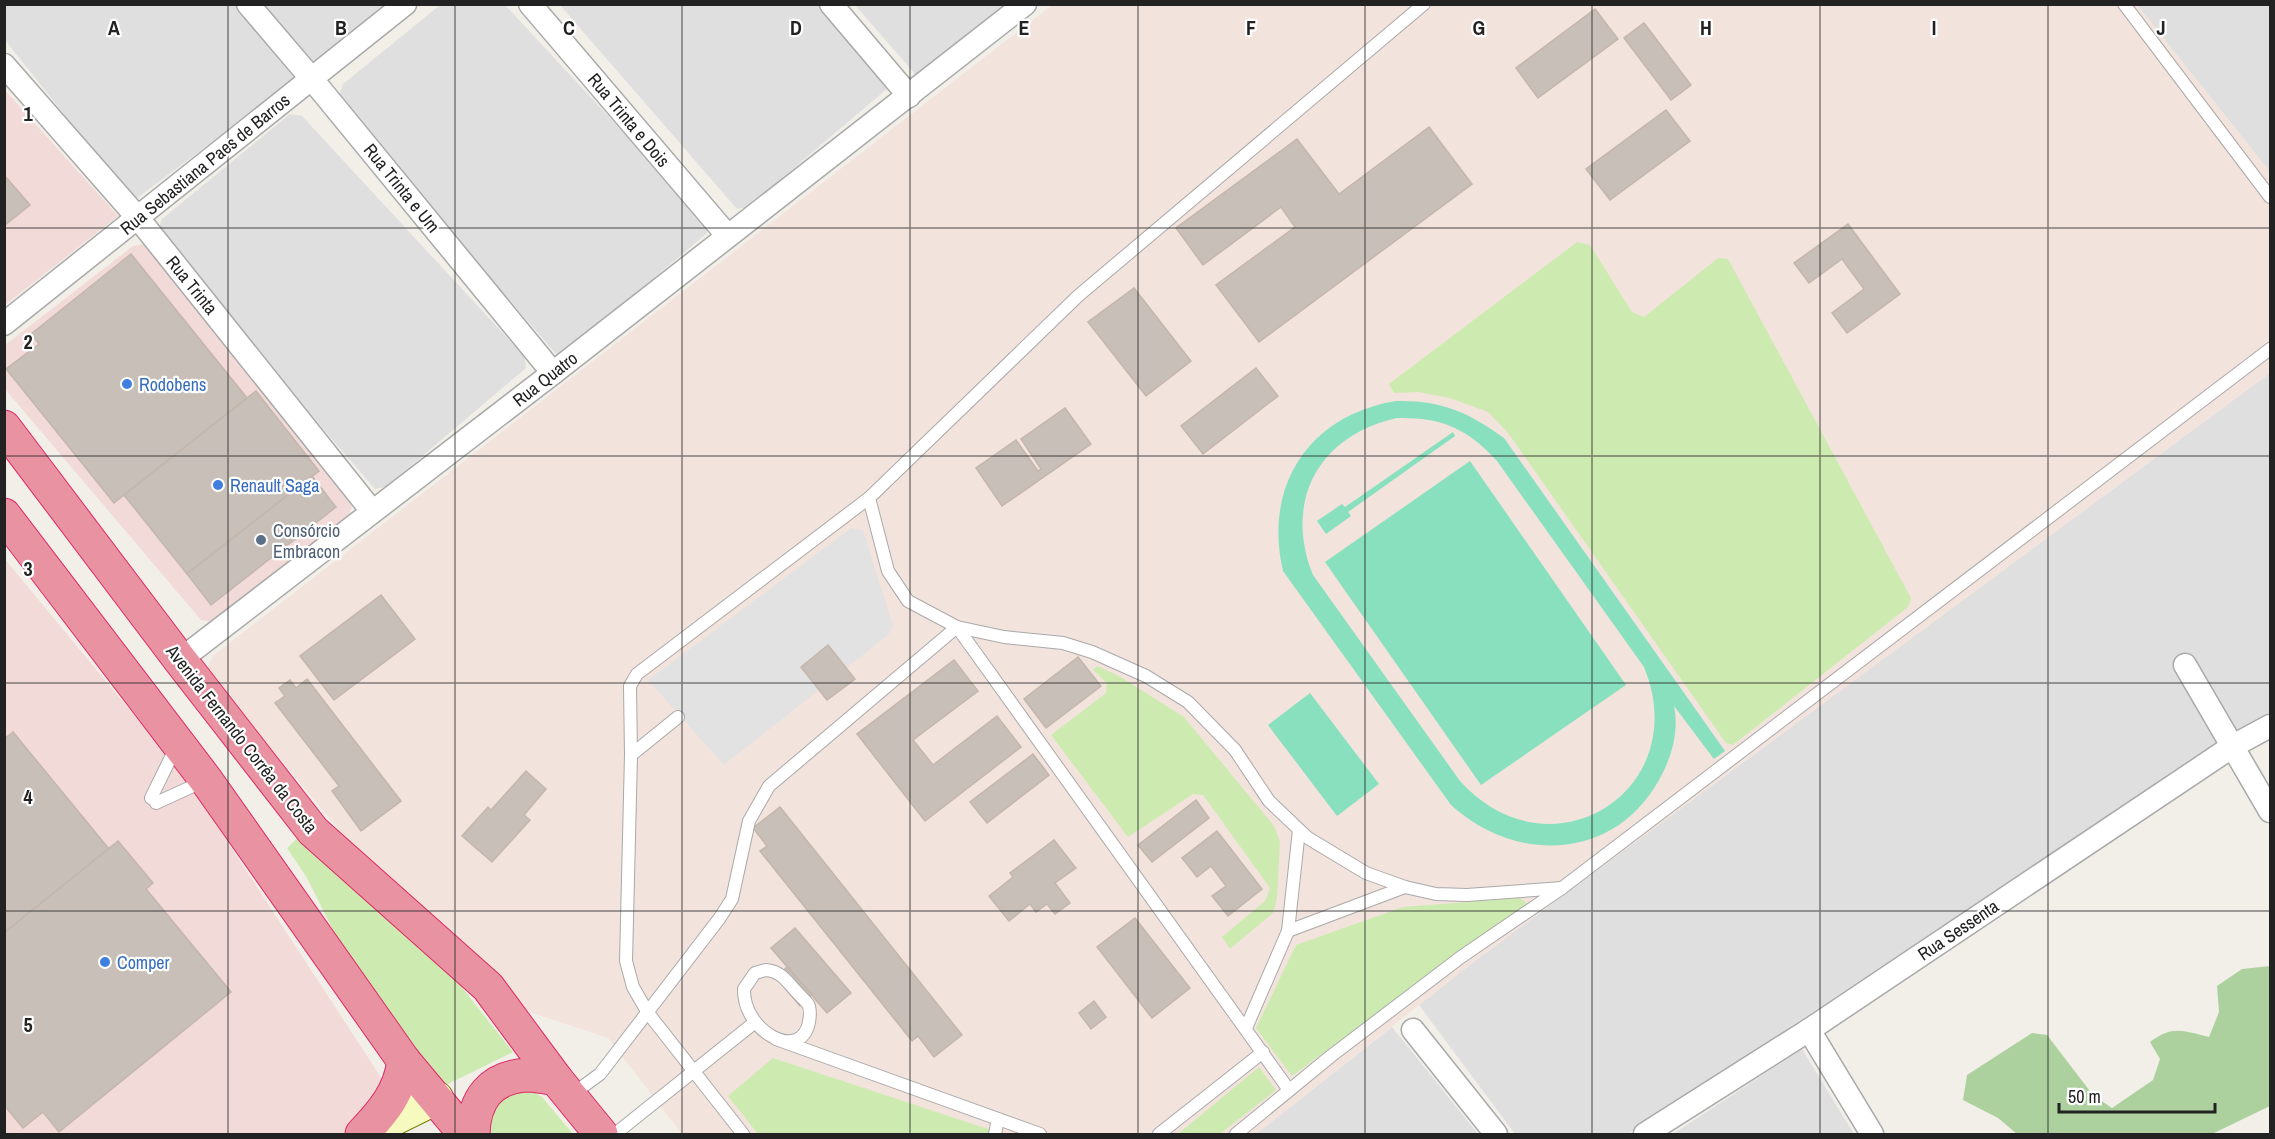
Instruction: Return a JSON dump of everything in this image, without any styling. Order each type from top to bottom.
[{"type":"highway","name":"Avenida Fernando Corrêa da Costa","points":[[4,427],[313,831],[488,987],[562,1087],[601,1134]]},
{"type":"highway","points":[[4,515],[206,780],[404,1061],[465,1134]]},
{"type":"highway","points":[[363,1134],[395,1094],[402,1077],[404,1061]]},
{"type":"highway","points":[[437,1098],[527,1075],[562,1087]]},
{"type":"highway","points":[[473,1134],[473,1116],[480,1098],[500,1081]]},
{"type":"main road","points":[[363,1134],[437,1098]]},
{"type":"street","name":"Rua Trinta e Um","points":[[248,4],[312,78],[553,373]]},
{"type":"street","name":"Rua Sebastiana Paes de Barros","points":[[4,324],[405,4]]},
{"type":"street","name":"Rua Trinta e Dois","points":[[530,4],[727,236]]},
{"type":"street","points":[[831,4],[909,96]]},
{"type":"street","name":"Rua Quatro","points":[[180,660],[553,373],[1025,4]]},
{"type":"street","name":"Rua Trinta","points":[[4,65],[138,218],[372,511]]},
{"type":"street","points":[[2186,665],[2271,811]]},
{"type":"street","name":"Rua Sessenta","points":[[1645,1134],[1809,1030],[2233,746],[2271,726]]},
{"type":"street","points":[[1413,1030],[1496,1134]]},
{"type":"street","points":[[1809,1030],[1872,1134]]},
{"type":"lane","points":[[743,1134],[648,1013],[633,987],[626,961],[631,756],[630,686],[637,675],[868,498],[1078,296],[1424,4]]},
{"type":"lane","points":[[2124,4],[2271,197]]},
{"type":"lane","points":[[1236,1134],[1289,1090],[1461,957],[1562,888],[2271,349]]},
{"type":"lane","points":[[868,498],[888,571],[908,601],[957,627],[1004,637],[1063,643],[1092,652],[1146,676],[1188,702],[1204,718],[1235,750],[1269,801],[1299,830],[1308,838],[1366,873],[1405,887],[1436,894],[1467,895],[1562,888]]},
{"type":"lane","points":[[562,1087],[600,1074],[719,919],[732,899],[749,821],[770,786],[957,627]]},
{"type":"lane","points":[[957,627],[1289,1090]]},
{"type":"lane","points":[[631,756],[678,717]]},
{"type":"lane","points":[[177,743],[153,801],[206,780]]},
{"type":"lane","points":[[1246,1028],[1288,931],[1299,830]]},
{"type":"lane","points":[[1288,931],[1405,887]]},
{"type":"lane","points":[[776,1039],[796,1039],[803,1035],[808,1028],[809,1006],[778,972],[766,970],[755,973],[744,989],[747,1009],[754,1023],[766,1035],[776,1039],[1040,1134]]},
{"type":"lane","points":[[615,1134],[754,1023]]},
{"type":"lane","points":[[1159,1134],[1263,1052]]},
{"type":"lane","points":[[995,1134],[998,1119]]},
{"type":"shaded area","points":[[5,5],[237,5],[299,77],[133,201],[5,40]]},
{"type":"shaded area","points":[[259,5],[391,5],[308,67]]},
{"type":"shaded area","points":[[440,5],[505,5],[705,220],[707,233],[567,352],[556,354],[337,101],[343,84]]},
{"type":"shaded area","points":[[560,5],[820,5],[888,88],[748,207],[737,209]]},
{"type":"shaded area","points":[[855,5],[1008,5],[916,75]]},
{"type":"shaded area","points":[[1052,5],[2137,5],[2270,172],[2270,373],[1472,963],[1256,1134],[682,1134],[608,1038],[517,1008],[438,923],[340,831],[206,670],[214,655]]},
{"type":"shaded area","points":[[2137,5],[2270,5],[2270,172]]},
{"type":"shaded area","points":[[4,89],[118,216],[5,305],[4,305]]},
{"type":"shaded area","points":[[290,114],[302,116],[524,356],[526,368],[386,487],[375,489],[156,236],[162,219]]},
{"type":"shaded area","points":[[144,244],[352,506],[346,523],[213,622],[201,620],[5,389],[4,346],[133,246]]},
{"type":"shaded area","points":[[2270,373],[2270,715],[2214,746],[1628,1134],[1515,1134],[1419,1005],[1472,963]]},
{"type":"shaded area","points":[[851,528],[863,530],[893,626],[888,635],[724,765],[648,680]]},
{"type":"shaded area","points":[[4,558],[186,778],[384,1082],[380,1105],[343,1134],[5,1134]]},
{"type":"shaded area","points":[[1392,1027],[1478,1134],[1256,1134]]},
{"type":"shaded area","points":[[1802,1049],[1854,1134],[1673,1134]]},
{"type":"green space","points":[[1577,242],[1590,245],[1632,312],[1644,317],[1718,258],[1728,259],[1911,598],[1908,607],[1733,745],[1726,743],[1508,433],[1488,412],[1450,398],[1418,392],[1394,393],[1389,384]]},
{"type":"green space","points":[[1396,401],[1440,405],[1478,421],[1504,438],[1725,751],[1714,759],[1674,706],[1676,725],[1668,762],[1659,780],[1640,807],[1617,826],[1591,839],[1562,845],[1534,844],[1505,837],[1477,824],[1451,805],[1283,571],[1279,540],[1280,511],[1287,484],[1299,459],[1317,439],[1339,422],[1365,409]],"holes":[[[1397,418],[1440,422],[1464,433],[1497,461],[1644,667],[1654,712],[1649,751],[1632,784],[1605,808],[1571,822],[1534,823],[1496,810],[1460,781],[1313,575],[1305,548],[1302,522],[1306,497],[1314,475],[1328,456],[1347,439],[1370,427]]]},
{"type":"green space","points":[[1453,432],[1455,436],[1348,512],[1351,516],[1326,534],[1317,521],[1342,504],[1345,507]]},
{"type":"green space","points":[[1470,461],[1626,685],[1481,785],[1325,562]]},
{"type":"green space","points":[[1097,666],[1119,676],[1184,717],[1274,826],[1280,842],[1277,898],[1273,913],[1230,949],[1222,937],[1265,901],[1270,888],[1203,795],[1193,794],[1128,837],[1051,735],[1106,693],[1107,683],[1093,670]]},
{"type":"green space","points":[[1310,693],[1379,784],[1337,816],[1268,725]]},
{"type":"green space","points":[[300,836],[452,975],[513,1052],[434,1091],[351,966],[307,878],[287,848]]},
{"type":"green space","points":[[1520,898],[1527,903],[1292,1076],[1256,1028],[1296,945],[1403,907]]},
{"type":"green space","points":[[2270,966],[2270,1106],[2212,1134],[2017,1134],[1998,1118],[1963,1100],[1967,1075],[2032,1033],[2047,1035],[2093,1095],[2112,1108],[2153,1080],[2160,1059],[2150,1042],[2172,1031],[2185,1031],[2209,1037],[2219,1012],[2217,986],[2242,969]]},
{"type":"green space","points":[[773,1058],[1003,1134],[758,1134],[728,1096]]},
{"type":"green space","points":[[1259,1067],[1276,1090],[1220,1134],[1178,1134]]},
{"type":"green space","points":[[528,1088],[542,1097],[573,1134],[480,1134],[491,1098]]},
{"type":"building","points":[[1595,9],[1618,39],[1538,98],[1516,68]]},
{"type":"building","points":[[1644,23],[1691,85],[1671,100],[1624,38]]},
{"type":"building","points":[[1666,110],[1690,141],[1610,200],[1586,169]]},
{"type":"building","points":[[1429,127],[1472,184],[1259,342],[1216,285],[1295,227],[1281,207],[1203,265],[1176,228],[1297,139],[1339,194]]},
{"type":"building","points":[[4,175],[30,205],[4,226]]},
{"type":"building","points":[[1848,224],[1900,294],[1847,333],[1832,313],[1864,289],[1842,259],[1809,283],[1794,263]]},
{"type":"building","name":"Rodobens","points":[[131,254],[247,398],[114,503],[6,369],[39,344],[31,334]]},
{"type":"building","points":[[1134,288],[1191,361],[1146,396],[1088,322]]},
{"type":"building","points":[[1256,368],[1278,396],[1203,454],[1181,426]]},
{"type":"building","name":"Renault Saga","points":[[256,391],[319,471],[187,574],[124,495]]},
{"type":"building","points":[[1065,408],[1091,444],[1002,506],[976,468],[1016,440],[1038,471],[1041,469],[1021,439]]},
{"type":"building","name":"Consórcio Embracon","points":[[312,476],[336,507],[211,605],[187,574]]},
{"type":"building","points":[[381,595],[415,639],[334,700],[300,656]]},
{"type":"building","points":[[828,645],[855,679],[827,700],[801,667]]},
{"type":"building","points":[[1078,657],[1101,686],[1046,728],[1024,699]]},
{"type":"building","points":[[954,660],[978,691],[913,740],[933,765],[997,716],[1021,747],[925,821],[857,734]]},
{"type":"building","points":[[307,679],[401,801],[361,831],[332,791],[339,786],[275,703],[285,696],[279,688],[290,680],[296,688]]},
{"type":"building","points":[[13,732],[109,849],[4,933],[4,739]]},
{"type":"building","points":[[1033,754],[1049,775],[987,823],[970,802]]},
{"type":"building","points":[[526,771],[546,789],[524,815],[530,820],[492,862],[462,836],[488,807],[491,810]]},
{"type":"building","points":[[1196,800],[1209,818],[1152,862],[1138,845]]},
{"type":"building","points":[[780,807],[962,1035],[934,1057],[918,1036],[912,1041],[760,851],[767,846],[753,828]]},
{"type":"building","points":[[1217,831],[1262,889],[1228,916],[1212,896],[1226,886],[1211,866],[1197,877],[1182,858]]},
{"type":"building","points":[[1054,840],[1076,868],[1055,883],[1070,903],[1055,914],[1047,904],[1036,912],[1030,904],[1009,921],[989,896],[1013,877],[1010,873]]},
{"type":"building","name":"Comper","points":[[118,841],[153,883],[146,889],[231,992],[59,1132],[43,1112],[23,1128],[4,1105],[4,933]]},
{"type":"building","points":[[1135,918],[1190,988],[1152,1018],[1097,947]]},
{"type":"building","points":[[795,928],[851,993],[827,1013],[771,948]]},
{"type":"building","points":[[787,967],[812,995],[800,1006],[776,977]]},
{"type":"building","points":[[1094,1001],[1106,1017],[1091,1029],[1079,1013]]},
{"type":"place","name":"Rodobens","points":[[127,384]]},
{"type":"place","name":"Renault Saga","points":[[218,485]]},
{"type":"place","name":"Consórcio Embracon","points":[[261,540]]},
{"type":"place","name":"Comper","points":[[105,962]]}]
